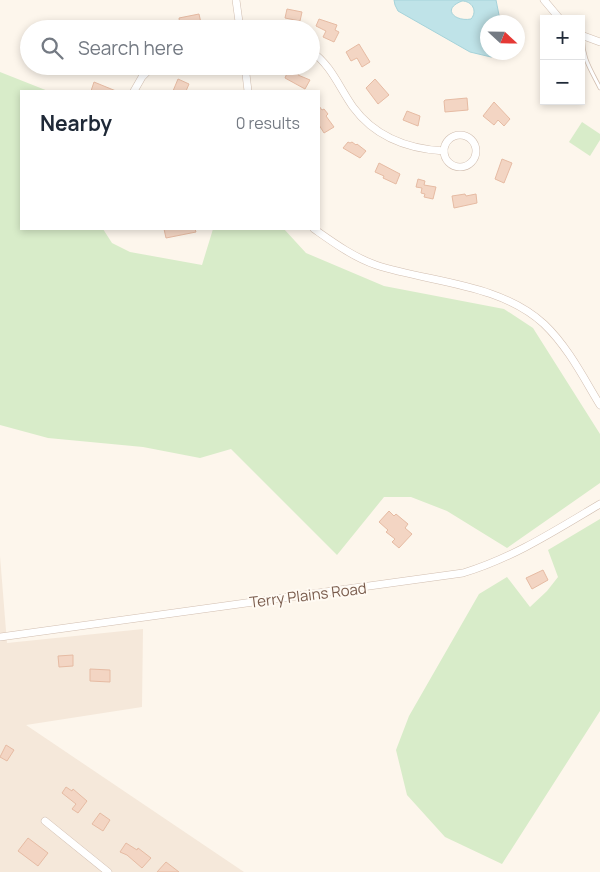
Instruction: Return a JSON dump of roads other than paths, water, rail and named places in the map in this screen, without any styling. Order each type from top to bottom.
[{"type":"street","points":[[236,0],[239,20]]},
{"type":"street","points":[[544,0],[557,15]]},
{"type":"street","points":[[585,36],[600,42]]},
{"type":"street","points":[[320,57],[330,68],[353,107],[378,131],[394,141],[412,147],[422,150],[444,151]]},
{"type":"street","points":[[135,90],[144,75]]},
{"type":"street","points":[[246,75],[248,90]]},
{"type":"street","points":[[461,134],[474,142],[476,153],[472,162],[462,167],[452,165],[444,151],[447,141],[451,137],[461,134]]},
{"type":"street","points":[[315,230],[344,251],[374,264],[481,291],[520,306],[543,323],[561,342],[600,405]]},
{"type":"street","name":"Terry Plains Road","points":[[0,637],[463,573],[496,562],[523,549],[600,504]]},
{"type":"street","points":[[45,821],[103,871]]},
{"type":"lane","points":[[585,58],[600,88]]},
{"type":"water","points":[[394,0],[496,0],[499,15],[480,15],[480,54],[470,52],[398,11]],"holes":[[[462,1],[469,3],[474,10],[471,19],[460,19],[451,11],[456,4]]]}]
